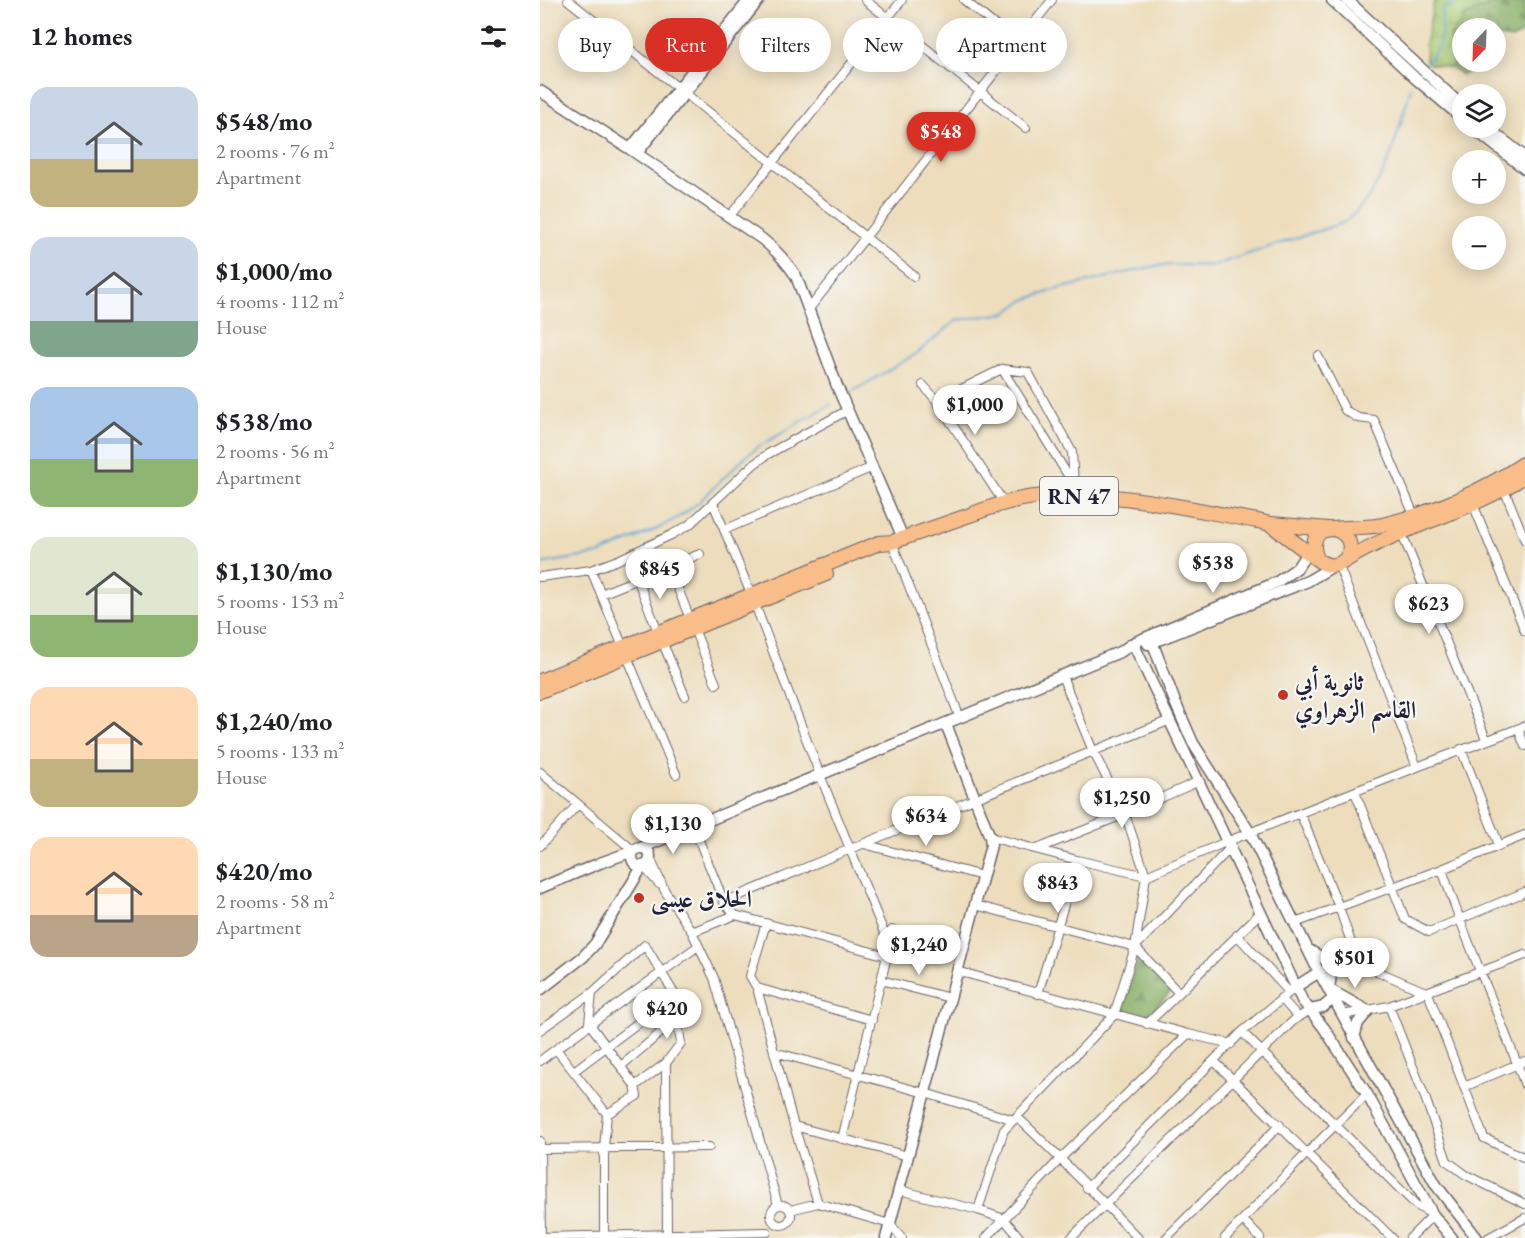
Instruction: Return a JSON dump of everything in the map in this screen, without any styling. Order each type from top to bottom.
[{"type":"main road","points":[[1338,564],[1349,554],[1350,543],[1344,534],[1331,529],[1320,533],[1314,551],[1329,565],[1338,564],[1371,546],[1414,515],[1449,504],[1476,492],[1525,463]]},
{"type":"main road","points":[[1270,524],[1331,529],[1399,527],[1473,504],[1525,476]]},
{"type":"main road","name":"RN 47","points":[[541,681],[626,651],[753,599],[879,543],[898,540],[1004,503],[1026,498],[1076,491],[1270,524],[1314,551]]},
{"type":"street","points":[[568,0],[914,276]]},
{"type":"street","points":[[682,91],[749,0]]},
{"type":"street","points":[[634,151],[759,0]]},
{"type":"street","points":[[865,0],[888,18],[902,0]]},
{"type":"street","points":[[964,0],[986,18]]},
{"type":"street","points":[[1038,18],[1052,0]]},
{"type":"street","points":[[1332,0],[1452,109]]},
{"type":"street","points":[[1347,0],[1452,97]]},
{"type":"street","points":[[924,47],[1026,128]]},
{"type":"street","points":[[729,217],[845,72]]},
{"type":"street","points":[[808,309],[996,72]]},
{"type":"street","points":[[540,91],[634,151],[762,239],[781,256],[796,276],[848,410],[873,467],[960,718]]},
{"type":"street","points":[[1486,138],[1525,169]]},
{"type":"street","points":[[1501,138],[1525,157]]},
{"type":"street","points":[[1318,356],[1345,410],[1358,418],[1374,420],[1414,515]]},
{"type":"street","points":[[937,401],[1002,369],[1028,372],[1072,453],[1076,491]]},
{"type":"street","points":[[1002,369],[1076,491]]},
{"type":"street","points":[[923,385],[937,401],[1004,503]]},
{"type":"street","points":[[540,577],[591,570],[618,560],[680,530],[689,525],[753,465],[768,454],[848,410]]},
{"type":"street","points":[[724,530],[873,467]]},
{"type":"street","points":[[1504,489],[1525,540]]},
{"type":"street","points":[[713,503],[889,945]]},
{"type":"street","points":[[1473,504],[1525,631]]},
{"type":"street","points":[[1399,527],[1486,739]]},
{"type":"street","points":[[540,888],[600,862],[694,828],[1151,639],[1277,582],[1297,568],[1314,551]]},
{"type":"street","points":[[601,594],[700,554]]},
{"type":"street","points":[[1151,639],[1308,581],[1338,564],[1418,767]]},
{"type":"street","points":[[669,566],[716,684]]},
{"type":"street","points":[[591,570],[676,774]]},
{"type":"street","points":[[637,578],[685,696]]},
{"type":"street","points":[[1151,639],[1193,743],[1247,834],[1354,1038],[1436,1185],[1477,1238]]},
{"type":"street","points":[[1134,646],[1260,913],[1293,989]]},
{"type":"street","points":[[978,1210],[1004,1130],[1114,1015],[1135,947],[1146,876],[1125,814],[1093,751],[1062,676]]},
{"type":"street","points":[[724,902],[1168,721]]},
{"type":"street","points":[[886,1238],[991,845],[990,837],[946,724]]},
{"type":"street","points":[[990,837],[1146,876],[1228,845],[1247,834],[1486,739],[1522,728],[1525,746]]},
{"type":"street","points":[[1461,749],[1499,845]]},
{"type":"street","points":[[540,772],[636,850],[648,851],[633,883],[596,944],[540,990]]},
{"type":"street","points":[[1036,849],[1125,814],[1197,782]]},
{"type":"street","points":[[1355,792],[1405,919],[1429,932],[1525,892]]},
{"type":"street","points":[[540,846],[578,804]]},
{"type":"street","points":[[1300,813],[1358,960],[1365,966],[1428,993],[1485,1138],[1525,1158]]},
{"type":"street","points":[[694,828],[724,902],[735,915],[886,956]]},
{"type":"street","points":[[600,862],[622,860],[642,863],[678,833]]},
{"type":"street","points":[[1295,923],[1442,870],[1525,835]]},
{"type":"street","points":[[864,844],[982,876]]},
{"type":"street","points":[[1135,947],[1228,845]]},
{"type":"street","points":[[636,850],[632,859],[642,863],[665,891],[692,932],[714,978],[778,1205]]},
{"type":"street","points":[[1038,994],[1077,860]]},
{"type":"street","points":[[1442,870],[1458,920],[1521,1063],[1525,1085]]},
{"type":"street","points":[[975,905],[1135,947],[1179,993]]},
{"type":"street","points":[[1147,1024],[1260,913]]},
{"type":"street","points":[[692,932],[735,915]]},
{"type":"street","points":[[766,923],[750,975],[758,988],[794,1126],[819,1203]]},
{"type":"street","points":[[842,1139],[892,930],[963,948]]},
{"type":"street","points":[[1237,934],[1293,989],[1324,1028],[1367,1094],[1433,1215],[1452,1238]]},
{"type":"street","points":[[540,1030],[592,993],[645,945],[675,994],[574,1071]]},
{"type":"street","points":[[540,1061],[589,1023],[698,946]]},
{"type":"street","points":[[1308,949],[1316,955],[1337,962]]},
{"type":"street","points":[[1087,1188],[1242,1032],[1293,989],[1319,972],[1355,954]]},
{"type":"street","points":[[1343,1015],[1389,1006],[1525,955]]},
{"type":"street","points":[[1071,1238],[1298,1017],[1310,1010],[1323,1007],[1331,992],[1331,975],[1337,962]]},
{"type":"street","points":[[957,971],[1147,1024],[1231,1044]]},
{"type":"street","points":[[881,980],[950,998]]},
{"type":"street","points":[[758,988],[872,1020]]},
{"type":"street","points":[[1331,992],[1368,1011]]},
{"type":"street","points":[[592,993],[589,1023],[635,1086],[637,1096],[607,1114]]},
{"type":"street","points":[[635,1086],[666,1063],[681,1043],[677,1019],[670,998]]},
{"type":"street","points":[[1281,998],[1298,1017]]},
{"type":"street","points":[[1389,1006],[1447,1161],[1466,1175],[1525,1204]]},
{"type":"street","points":[[1354,1038],[1359,1023],[1368,1011]]},
{"type":"street","points":[[621,1066],[677,1019]]},
{"type":"street","points":[[1242,1032],[1416,1205],[1433,1215]]},
{"type":"street","points":[[986,1238],[1061,1158],[1188,1034]]},
{"type":"street","points":[[556,1049],[607,1114],[604,1149],[604,1237]]},
{"type":"street","points":[[774,1052],[1015,1118],[1061,1158],[1087,1188],[1138,1238]]},
{"type":"street","points":[[1214,1061],[1392,1238]]},
{"type":"street","points":[[666,1063],[667,1236]]},
{"type":"street","points":[[1464,1088],[1521,1063]]},
{"type":"street","points":[[1225,1238],[1306,1153],[1367,1094]]},
{"type":"street","points":[[1166,1238],[1280,1125]]},
{"type":"street","points":[[794,1126],[908,1156]]},
{"type":"street","points":[[710,1147],[604,1149],[540,1147],[541,1237],[764,1235],[775,1223]]},
{"type":"street","points":[[899,1190],[1004,1219],[1020,1238]]},
{"type":"street","points":[[790,1210],[819,1203],[890,1224],[902,1238]]},
{"type":"street","points":[[778,1205],[785,1205],[790,1210],[791,1217],[788,1223],[781,1225],[775,1223],[771,1218],[771,1211],[778,1205]]},
{"type":"street","points":[[1410,1238],[1433,1215]]},
{"type":"street","points":[[1488,1238],[1525,1218]]},
{"type":"street","points":[[1243,1220],[1260,1238]]},
{"type":"green space","points":[[1437,0],[1525,0],[1525,3],[1491,4],[1464,18],[1452,18],[1452,33],[1449,37],[1452,49],[1452,68],[1426,63],[1425,45],[1434,2]]},
{"type":"green space","points":[[1525,3],[1525,35],[1521,34],[1512,39],[1506,38],[1506,18],[1464,18],[1491,4]]},
{"type":"green space","points":[[1452,34],[1452,49],[1449,38]]},
{"type":"green space","points":[[1138,958],[1172,991],[1144,1018],[1122,1011]]},
{"type":"waterway","points":[[1426,63],[1440,43],[1443,8],[1464,0]]},
{"type":"waterway","points":[[850,393],[916,354],[957,320],[1006,313],[1024,300],[1058,289],[1155,266],[1215,265],[1345,222],[1359,208],[1381,177],[1395,142],[1411,87]]},
{"type":"waterway","points":[[540,564],[599,554],[657,529],[698,503],[758,447],[831,404]]},
{"type":"place","name":"ثانوية أبي القاسم الزهراوي","points":[[1283,695]]},
{"type":"place","name":"الحلاق عيسى","points":[[639,898]]}]
